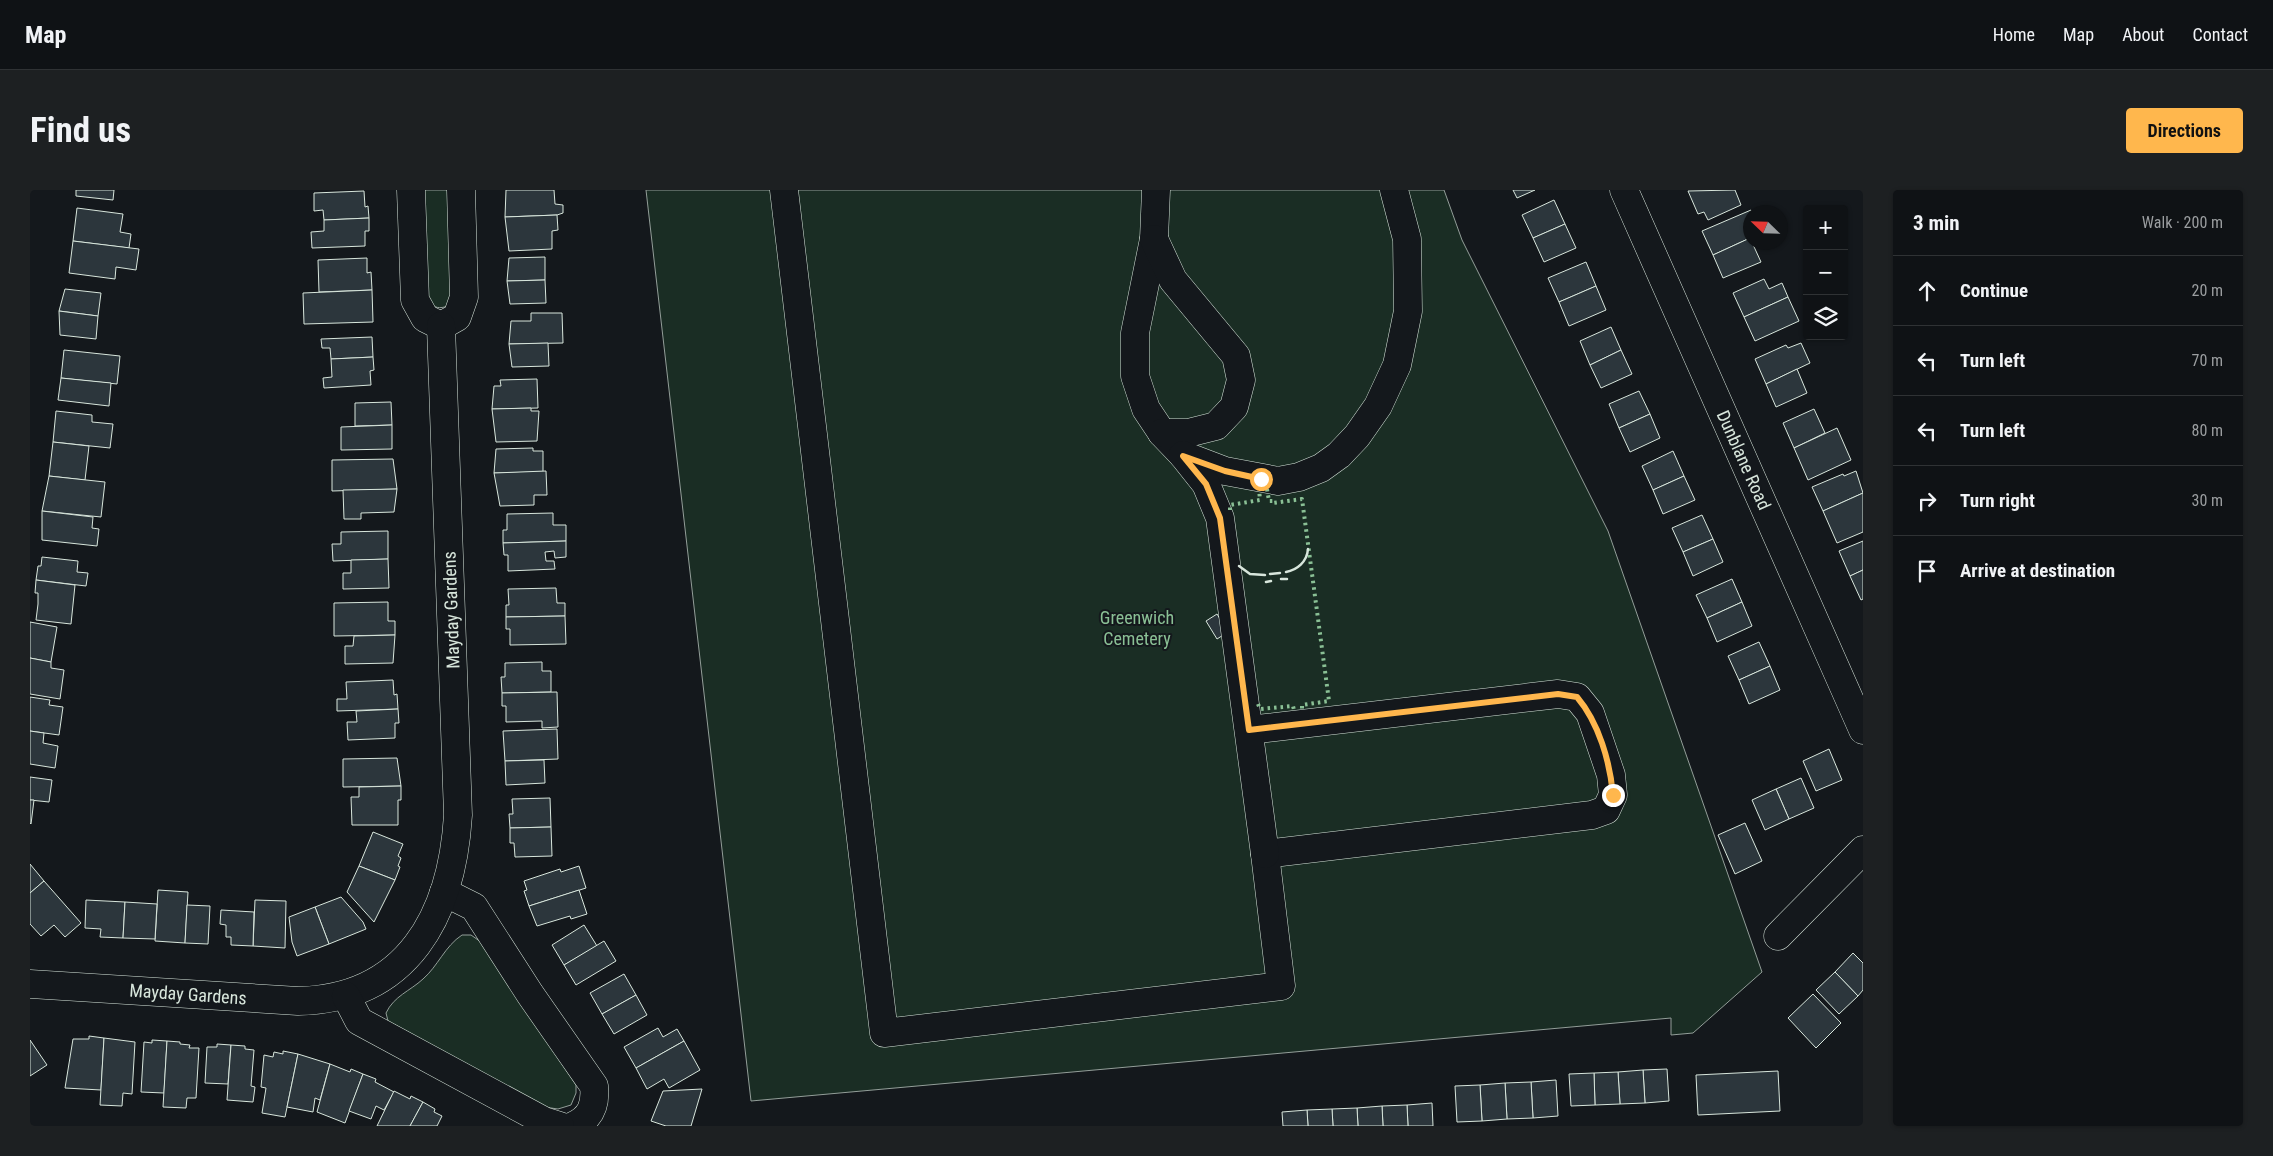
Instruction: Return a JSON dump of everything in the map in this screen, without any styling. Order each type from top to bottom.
[{"type":"street","points":[[411,190],[415,300],[425,318],[441,326],[457,317],[464,297],[461,190]]},
{"type":"street","points":[[784,190],[884,1033],[1281,986],[1220,518],[1206,484],[1162,433],[1146,409],[1135,376],[1134,333],[1154,239],[1156,190]]},
{"type":"street","points":[[1183,456],[1225,471],[1278,481],[1299,478],[1320,468],[1339,455],[1357,436],[1378,406],[1398,365],[1408,311],[1407,239],[1394,190]]},
{"type":"street","name":"Dunblane Road","points":[[1624,190],[1863,730]]},
{"type":"street","points":[[1154,239],[1173,280],[1236,356],[1241,380],[1234,408],[1216,426],[1188,433],[1162,433]]},
{"type":"street","name":"Mayday Gardens","points":[[30,984],[298,1002],[322,1001],[346,996],[378,981],[398,966],[419,943],[435,916],[444,892],[456,850],[458,815],[441,326]]},
{"type":"street","points":[[1249,730],[1558,694],[1577,697],[1590,713],[1611,775],[1613,795],[1606,810],[1592,815],[1265,854]]},
{"type":"street","points":[[1778,936],[1863,850]]},
{"type":"street","points":[[444,892],[474,907],[530,994],[594,1086],[596,1100],[592,1110],[584,1119],[573,1126]]},
{"type":"street","points":[[346,996],[359,1021],[544,1120],[560,1126]]},
{"type":"green space","points":[[422,190],[452,190],[455,294],[448,306],[435,307],[428,302]]},
{"type":"green space","name":"Greenwich Cemetery","points":[[646,190],[1444,190],[1462,240],[1608,531],[1762,972],[1693,1033],[1671,1035],[1671,1018],[751,1101]]},
{"type":"green space","points":[[462,935],[471,935],[481,942],[576,1085],[576,1093],[571,1105],[558,1109],[544,1107],[388,1021],[386,1013],[393,1002],[428,974],[451,945]]},
{"type":"building","points":[[76,190],[114,190],[113,200],[76,196]]},
{"type":"building","points":[[506,190],[554,190],[555,204],[563,205],[563,213],[557,215],[505,217]]},
{"type":"building","points":[[1513,190],[1535,190],[1517,198]]},
{"type":"building","points":[[1735,190],[1741,205],[1708,220],[1704,212],[1698,214],[1688,191]]},
{"type":"building","points":[[364,191],[365,207],[368,206],[369,218],[324,220],[323,210],[314,211],[314,193]]},
{"type":"building","points":[[1554,200],[1565,224],[1533,238],[1522,215]]},
{"type":"building","points":[[77,208],[123,214],[120,232],[131,234],[129,248],[73,241]]},
{"type":"building","points":[[1743,213],[1743,241],[1713,255],[1702,231]]},
{"type":"building","points":[[557,215],[558,230],[552,231],[552,249],[509,251],[505,217]]},
{"type":"building","points":[[369,218],[369,231],[365,231],[365,246],[312,248],[311,232],[324,231],[324,220]]},
{"type":"building","points":[[1565,224],[1576,248],[1544,262],[1533,238]]},
{"type":"building","points":[[73,241],[139,249],[136,270],[116,267],[115,279],[69,273]]},
{"type":"building","points":[[1743,241],[1743,250],[1756,250],[1761,262],[1723,278],[1713,255]]},
{"type":"building","points":[[545,257],[545,280],[507,281],[509,258]]},
{"type":"building","points":[[367,258],[367,273],[371,272],[372,290],[319,292],[318,260]]},
{"type":"building","points":[[1586,262],[1596,286],[1559,302],[1548,278]]},
{"type":"building","points":[[1764,279],[1769,289],[1782,283],[1788,297],[1744,317],[1733,293]]},
{"type":"building","points":[[545,280],[546,303],[510,304],[507,281]]},
{"type":"building","points":[[1596,286],[1606,310],[1569,326],[1559,302]]},
{"type":"building","points":[[65,289],[101,293],[98,316],[59,311]]},
{"type":"building","points":[[372,290],[373,322],[304,324],[303,293]]},
{"type":"building","points":[[1788,297],[1799,321],[1755,341],[1744,317]]},
{"type":"building","points":[[59,311],[98,316],[96,339],[60,335]]},
{"type":"building","points":[[531,313],[562,313],[563,343],[509,344],[511,321],[531,321]]},
{"type":"building","points":[[1611,327],[1621,350],[1590,365],[1580,341]]},
{"type":"building","points":[[372,337],[373,357],[331,359],[330,348],[322,348],[321,339]]},
{"type":"building","points":[[548,343],[549,366],[512,367],[509,344]]},
{"type":"building","points":[[1801,343],[1810,363],[1766,384],[1755,359],[1786,345],[1788,348]]},
{"type":"building","points":[[64,350],[120,356],[117,384],[61,378]]},
{"type":"building","points":[[1621,350],[1632,374],[1601,388],[1590,365]]},
{"type":"building","points":[[373,357],[374,370],[370,371],[371,385],[324,388],[323,378],[332,377],[331,359]]},
{"type":"building","points":[[1797,369],[1807,393],[1776,407],[1766,384]]},
{"type":"building","points":[[61,378],[111,383],[109,406],[58,400]]},
{"type":"building","points":[[537,379],[538,408],[492,409],[494,386],[501,386],[500,380]]},
{"type":"building","points":[[1639,391],[1650,414],[1619,428],[1609,404]]},
{"type":"building","points":[[391,402],[392,425],[355,426],[355,403]]},
{"type":"building","points":[[531,408],[531,411],[539,411],[537,441],[496,442],[492,409]]},
{"type":"building","points":[[1814,409],[1825,433],[1794,448],[1783,423]]},
{"type":"building","points":[[56,411],[92,415],[92,422],[113,424],[110,448],[53,442]]},
{"type":"building","points":[[1650,414],[1660,438],[1630,452],[1619,428]]},
{"type":"building","points":[[392,425],[392,449],[341,450],[341,427]]},
{"type":"building","points":[[1837,428],[1851,460],[1808,480],[1794,448]]},
{"type":"building","points":[[53,442],[89,446],[85,480],[49,476]]},
{"type":"building","points":[[533,448],[533,451],[543,451],[543,472],[494,473],[496,449]]},
{"type":"building","points":[[1673,451],[1684,476],[1653,490],[1642,466]]},
{"type":"building","points":[[393,459],[397,489],[332,491],[332,460]]},
{"type":"building","points":[[546,471],[547,495],[534,495],[534,505],[500,506],[494,473]]},
{"type":"building","points":[[1856,471],[1863,493],[1823,511],[1812,487],[1843,474],[1844,476]]},
{"type":"building","points":[[49,476],[105,482],[101,517],[42,511]]},
{"type":"building","points":[[1684,476],[1695,500],[1663,514],[1653,490]]},
{"type":"building","points":[[397,489],[394,512],[361,513],[361,519],[344,519],[343,490]]},
{"type":"building","points":[[1863,493],[1863,532],[1837,543],[1823,511]]},
{"type":"building","points":[[42,511],[93,517],[92,528],[99,529],[97,546],[42,540]]},
{"type":"building","points":[[553,513],[553,525],[566,525],[566,541],[503,543],[503,530],[507,530],[507,514]]},
{"type":"building","points":[[1702,515],[1713,539],[1683,552],[1672,528]]},
{"type":"building","points":[[388,531],[388,559],[333,561],[332,544],[341,544],[341,532]]},
{"type":"building","points":[[1713,539],[1723,562],[1693,576],[1683,552]]},
{"type":"building","points":[[566,541],[566,557],[555,558],[554,551],[545,552],[546,561],[554,561],[555,569],[508,571],[508,555],[504,555],[503,543]]},
{"type":"building","points":[[1863,541],[1863,570],[1850,576],[1839,551]]},
{"type":"building","points":[[42,557],[78,561],[77,572],[88,573],[86,586],[36,580],[38,566],[41,566]]},
{"type":"building","points":[[388,559],[389,588],[343,589],[343,573],[351,573],[351,560]]},
{"type":"building","points":[[1863,570],[1863,599],[1861,600],[1850,576]]},
{"type":"building","points":[[1732,579],[1742,602],[1707,618],[1696,595]]},
{"type":"building","points":[[36,580],[75,585],[71,624],[36,620],[38,593],[35,593]]},
{"type":"building","points":[[556,588],[557,603],[565,603],[565,616],[506,617],[506,605],[509,605],[508,589]]},
{"type":"building","points":[[388,602],[388,621],[395,621],[395,635],[334,636],[334,603]]},
{"type":"building","points":[[1742,602],[1752,626],[1717,642],[1707,618]]},
{"type":"building","points":[[1217,614],[1228,632],[1217,639],[1206,621]]},
{"type":"building","points":[[565,616],[566,644],[510,645],[510,629],[506,629],[506,617]]},
{"type":"building","points":[[30,622],[57,627],[51,662],[30,658]]},
{"type":"building","points":[[395,635],[393,663],[345,664],[345,646],[353,646],[354,636]]},
{"type":"building","points":[[1759,642],[1770,666],[1739,680],[1728,656]]},
{"type":"building","points":[[30,658],[51,662],[51,668],[64,670],[60,699],[30,694]]},
{"type":"building","points":[[542,662],[542,671],[551,671],[551,692],[502,693],[501,677],[505,677],[505,663]]},
{"type":"building","points":[[1770,666],[1780,690],[1749,704],[1739,680]]},
{"type":"building","points":[[393,680],[394,695],[397,694],[398,709],[337,711],[337,699],[347,699],[346,682]]},
{"type":"building","points":[[557,692],[558,727],[542,728],[542,721],[506,722],[506,706],[502,706],[502,693]]},
{"type":"building","points":[[30,697],[50,700],[49,705],[63,707],[59,735],[30,731]]},
{"type":"building","points":[[398,709],[399,723],[395,723],[395,738],[348,740],[347,722],[357,722],[356,711]]},
{"type":"building","points":[[557,729],[558,759],[505,761],[503,731]]},
{"type":"building","points":[[30,731],[44,733],[43,743],[58,746],[55,768],[30,764]]},
{"type":"building","points":[[1829,749],[1842,780],[1816,791],[1803,761]]},
{"type":"building","points":[[397,758],[401,786],[343,787],[343,759]]},
{"type":"building","points":[[544,760],[545,783],[506,785],[505,761]]},
{"type":"building","points":[[30,777],[52,780],[49,802],[30,800]]},
{"type":"building","points":[[1801,778],[1814,808],[1789,819],[1776,789]]},
{"type":"building","points":[[401,786],[401,800],[398,800],[398,825],[352,825],[351,797],[359,797],[359,787]]},
{"type":"building","points":[[1776,789],[1789,819],[1765,830],[1752,800]]},
{"type":"building","points":[[550,798],[551,827],[510,828],[509,814],[513,814],[512,799]]},
{"type":"building","points":[[30,800],[34,800],[31,824],[30,823]]},
{"type":"building","points":[[1745,823],[1762,861],[1735,874],[1718,835]]},
{"type":"building","points":[[551,827],[552,856],[515,857],[514,843],[510,843],[510,828]]},
{"type":"building","points":[[373,832],[403,844],[398,856],[401,858],[398,866],[400,867],[395,880],[359,866]]},
{"type":"building","points":[[30,864],[44,881],[30,893]]},
{"type":"building","points":[[359,866],[395,880],[374,922],[347,892]]},
{"type":"building","points":[[579,866],[586,888],[529,906],[524,891],[527,890],[524,881],[560,869],[561,872]]},
{"type":"building","points":[[44,881],[81,923],[65,937],[54,925],[41,936],[30,924],[30,893]]},
{"type":"building","points":[[158,890],[188,892],[185,943],[155,941]]},
{"type":"building","points":[[579,890],[587,914],[571,919],[570,916],[537,926],[529,906]]},
{"type":"building","points":[[341,897],[363,922],[366,929],[329,944],[315,907]]},
{"type":"building","points":[[86,900],[125,902],[123,938],[100,937],[101,929],[85,928]]},
{"type":"building","points":[[255,900],[286,901],[285,948],[253,946]]},
{"type":"building","points":[[125,902],[157,904],[155,939],[123,938]]},
{"type":"building","points":[[187,905],[210,906],[208,944],[185,943]]},
{"type":"building","points":[[315,907],[329,944],[297,956],[292,942],[289,917]]},
{"type":"building","points":[[221,910],[254,912],[253,946],[231,945],[231,937],[226,937],[226,925],[220,924]]},
{"type":"building","points":[[584,925],[597,946],[564,965],[552,945]]},
{"type":"building","points":[[604,941],[616,961],[576,985],[564,965]]},
{"type":"building","points":[[1853,953],[1863,963],[1863,990],[1858,996],[1835,972]]},
{"type":"building","points":[[1835,972],[1858,996],[1839,1014],[1816,990]]},
{"type":"building","points":[[624,974],[636,995],[602,1014],[590,993]]},
{"type":"building","points":[[1813,994],[1841,1023],[1816,1048],[1788,1018]]},
{"type":"building","points":[[636,995],[647,1015],[614,1034],[602,1014]]},
{"type":"building","points":[[658,1028],[663,1037],[677,1029],[684,1041],[636,1068],[624,1047]]},
{"type":"building","points":[[89,1036],[104,1038],[101,1090],[65,1088],[73,1039],[89,1039]]},
{"type":"building","points":[[104,1038],[135,1042],[132,1094],[123,1093],[122,1106],[100,1105]]},
{"type":"building","points":[[30,1040],[47,1065],[30,1076]]},
{"type":"building","points":[[152,1040],[167,1041],[164,1093],[141,1092],[144,1042],[152,1043]]},
{"type":"building","points":[[167,1041],[190,1045],[189,1048],[199,1048],[196,1098],[187,1098],[186,1108],[163,1107]]},
{"type":"building","points":[[684,1041],[700,1070],[669,1088],[664,1079],[647,1089],[636,1068]]},
{"type":"building","points":[[217,1044],[231,1045],[228,1084],[205,1083],[207,1047],[217,1047]]},
{"type":"building","points":[[231,1045],[245,1046],[245,1049],[254,1050],[251,1086],[255,1087],[253,1102],[227,1100]]},
{"type":"building","points":[[283,1051],[298,1054],[285,1117],[262,1113],[266,1088],[261,1087],[264,1055],[273,1057],[274,1052],[283,1054]]},
{"type":"building","points":[[298,1054],[330,1064],[320,1100],[315,1098],[313,1112],[287,1107]]},
{"type":"building","points":[[330,1064],[350,1072],[351,1069],[363,1074],[345,1123],[317,1112]]},
{"type":"building","points":[[1667,1069],[1669,1101],[1645,1103],[1643,1070]]},
{"type":"building","points":[[1643,1070],[1645,1103],[1620,1104],[1618,1072]]},
{"type":"building","points":[[1778,1071],[1780,1111],[1698,1115],[1696,1075]]},
{"type":"building","points":[[1618,1072],[1620,1104],[1595,1105],[1594,1073]]},
{"type":"building","points":[[1594,1073],[1595,1105],[1571,1106],[1569,1074]]},
{"type":"building","points":[[363,1074],[376,1079],[375,1082],[394,1092],[384,1110],[376,1106],[371,1119],[349,1111]]},
{"type":"building","points":[[1556,1080],[1558,1116],[1533,1118],[1531,1082]]},
{"type":"building","points":[[1531,1082],[1533,1118],[1507,1119],[1505,1083]]},
{"type":"building","points":[[1505,1083],[1507,1119],[1482,1121],[1480,1085]]},
{"type":"building","points":[[1480,1085],[1482,1121],[1457,1122],[1455,1086]]},
{"type":"building","points":[[702,1089],[691,1126],[666,1126],[651,1121],[663,1091]]},
{"type":"building","points":[[394,1091],[410,1099],[411,1096],[423,1102],[410,1126],[377,1126]]},
{"type":"building","points":[[423,1102],[435,1109],[434,1112],[442,1116],[437,1126],[410,1126]]},
{"type":"building","points":[[1432,1103],[1433,1126],[1408,1126],[1407,1105]]},
{"type":"building","points":[[1407,1105],[1408,1126],[1383,1126],[1382,1106]]},
{"type":"building","points":[[1382,1106],[1383,1126],[1358,1126],[1357,1108]]},
{"type":"building","points":[[1357,1108],[1358,1126],[1333,1126],[1332,1109]]},
{"type":"building","points":[[1332,1109],[1333,1126],[1308,1126],[1307,1110]]},
{"type":"building","points":[[1307,1110],[1308,1126],[1283,1126],[1282,1112]]},
{"type":"hedge","points":[[1230,510],[1230,505],[1260,500],[1259,489]]},
{"type":"hedge","points":[[1267,489],[1269,501],[1273,501],[1273,503],[1302,499],[1329,701],[1302,705],[1302,709]]},
{"type":"hedge","points":[[1258,704],[1260,709],[1293,706],[1294,710]]},
{"type":"wall","points":[[1286,572],[1301,565],[1306,558],[1308,549]]},
{"type":"wall","points":[[1239,566],[1250,574],[1265,575]]},
{"type":"wall","points":[[1270,574],[1280,573]]},
{"type":"wall","points":[[1281,579],[1287,579]]},
{"type":"wall","points":[[1266,582],[1271,581]]},
{"type":"route","points":[[1261,479],[1225,471],[1183,456],[1206,484],[1220,518],[1249,730],[1558,694],[1577,697],[1590,713],[1611,775],[1613,795]]}]
